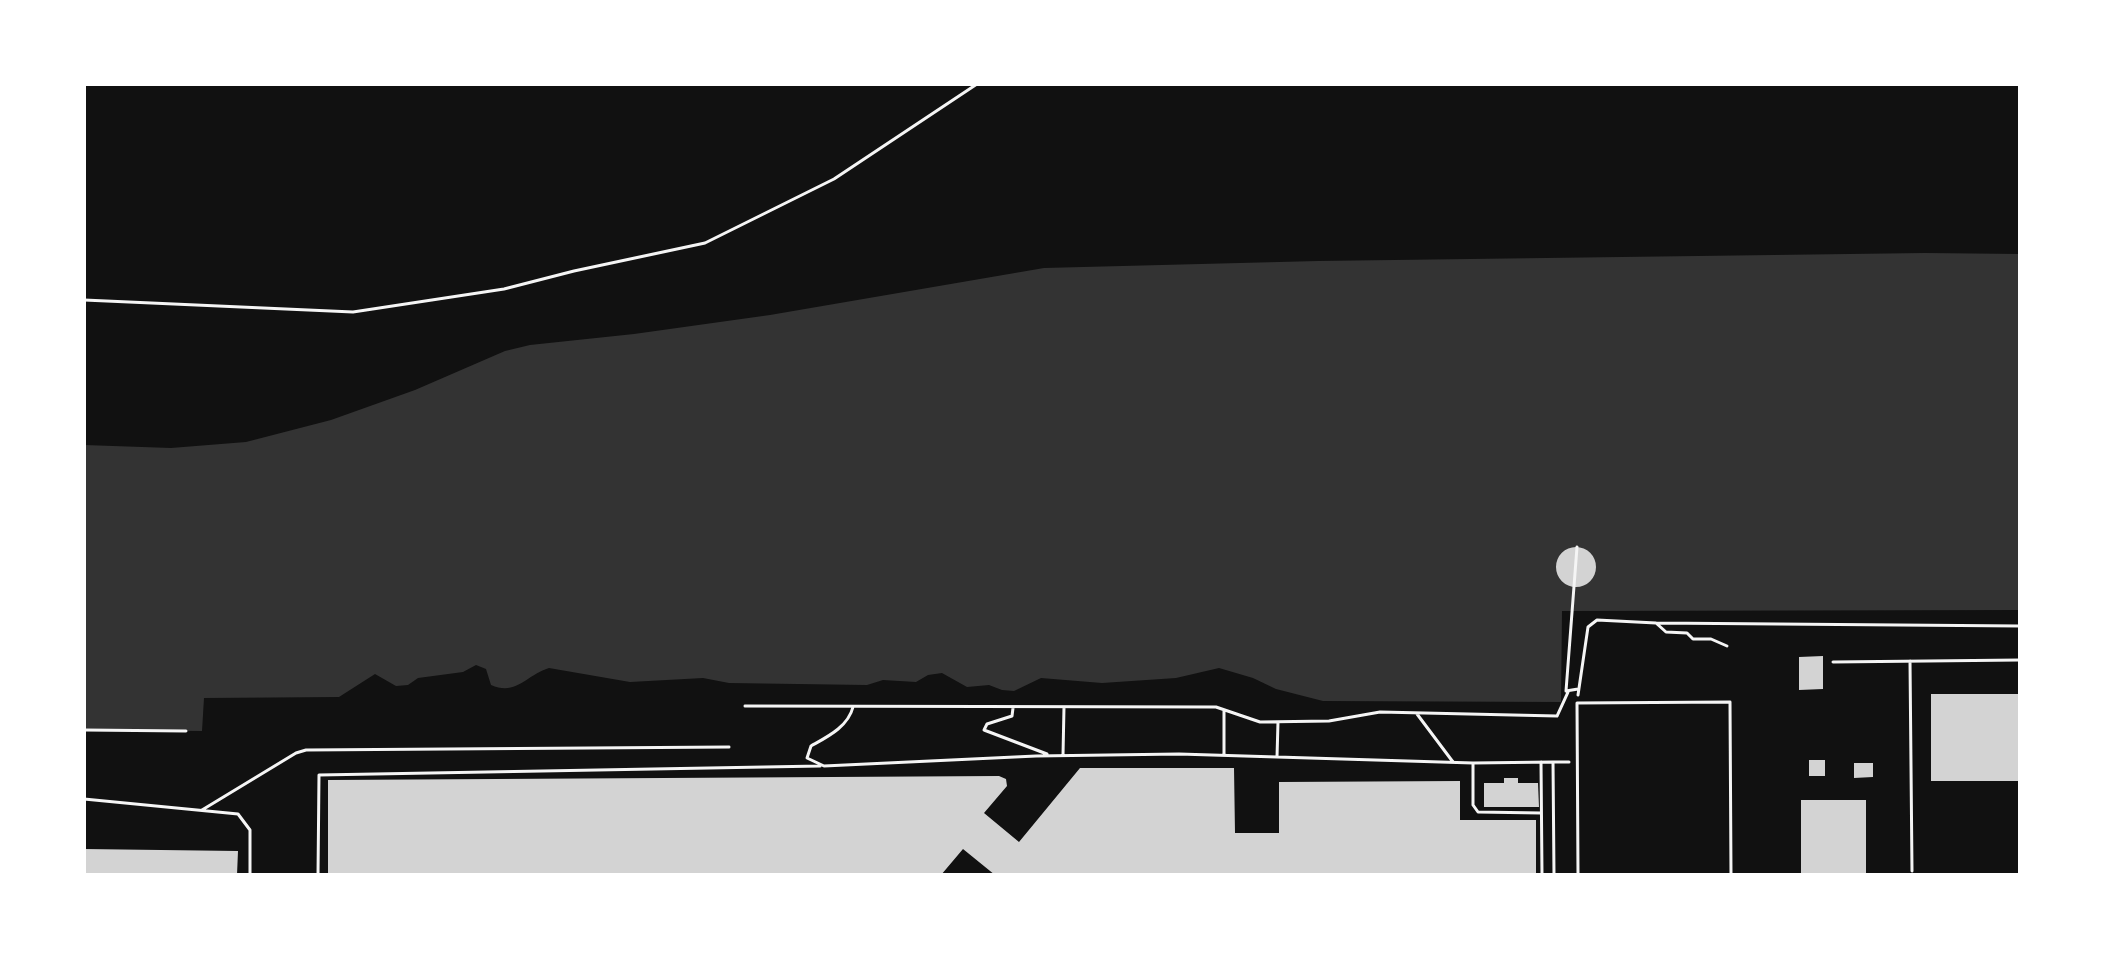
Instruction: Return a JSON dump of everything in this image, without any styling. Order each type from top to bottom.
[{"type":"lane","points":[[84,300],[353,312],[504,289],[705,243],[834,179],[977,84]]},
{"type":"lane","points":[[1833,662],[2020,660]]},
{"type":"lane","points":[[1910,661],[1912,871]]},
{"type":"lane","points":[[1578,875],[1577,703],[1730,702],[1731,875]]},
{"type":"lane","points":[[202,810],[306,750],[729,747]]},
{"type":"lane","points":[[84,799],[238,814],[250,830],[250,875]]},
{"type":"path","points":[[745,706],[1216,707],[1260,722],[1329,721],[1380,712],[1557,716],[1568,692],[1577,547]]},
{"type":"path","points":[[1577,703],[1588,627],[1597,620],[2020,626]]},
{"type":"path","points":[[1656,623],[1666,632],[1687,633],[1693,639],[1711,639],[1727,646]]},
{"type":"path","points":[[1568,692],[1578,689]]},
{"type":"path","points":[[824,766],[807,758],[811,746],[833,733],[851,714],[853,706]]},
{"type":"path","points":[[1013,707],[1012,716],[987,724],[984,730],[1051,756]]},
{"type":"path","points":[[1063,755],[1064,707]]},
{"type":"path","points":[[1223,756],[1224,710]]},
{"type":"path","points":[[1417,713],[1453,762]]},
{"type":"path","points":[[1277,757],[1278,722]]},
{"type":"path","points":[[84,730],[186,731]]},
{"type":"path","points":[[318,875],[319,775],[824,766],[1063,755],[1473,763],[1577,762]]},
{"type":"path","points":[[1541,762],[1542,875]]},
{"type":"path","points":[[1553,762],[1554,875]]},
{"type":"path","points":[[1473,763],[1473,805],[1478,812],[1541,813]]},
{"type":"shaded area","points":[[2020,254],[2020,610],[1562,611],[1561,702],[1323,701],[1276,689],[1219,668],[1176,678],[1102,683],[1041,678],[1014,691],[989,685],[967,687],[942,673],[928,675],[916,682],[883,680],[867,685],[729,683],[703,678],[630,682],[549,668],[515,686],[500,688],[491,685],[486,669],[476,665],[463,672],[418,678],[408,685],[396,686],[375,674],[339,697],[204,698],[202,731],[84,730],[84,445],[171,448],[246,442],[331,420],[415,390],[505,351],[530,345],[770,315],[1044,268]]},
{"type":"building","points":[[1576,547],[1590,553],[1596,567],[1590,581],[1576,587],[1562,581],[1556,567],[1562,553]]},
{"type":"building","points":[[1823,656],[1823,689],[1799,690],[1799,657]]},
{"type":"building","points":[[1931,694],[2020,694],[2020,781],[1931,781]]},
{"type":"building","points":[[1809,760],[1825,760],[1825,776],[1809,776]]},
{"type":"building","points":[[1854,763],[1873,763],[1873,777],[1854,778]]},
{"type":"building","points":[[1080,768],[1234,768],[1235,833],[1279,833],[1279,782],[1460,781],[1460,820],[1536,820],[1536,875],[995,875],[963,849],[941,875],[328,875],[328,780],[999,776],[1006,779],[1007,786],[984,813],[1019,842]]},
{"type":"building","points":[[1504,778],[1518,778],[1518,783],[1538,783],[1539,807],[1484,807],[1484,783],[1504,783]]},
{"type":"building","points":[[1801,800],[1866,800],[1866,875],[1801,875]]},
{"type":"building","points":[[84,849],[238,851],[237,875],[84,875]]}]
